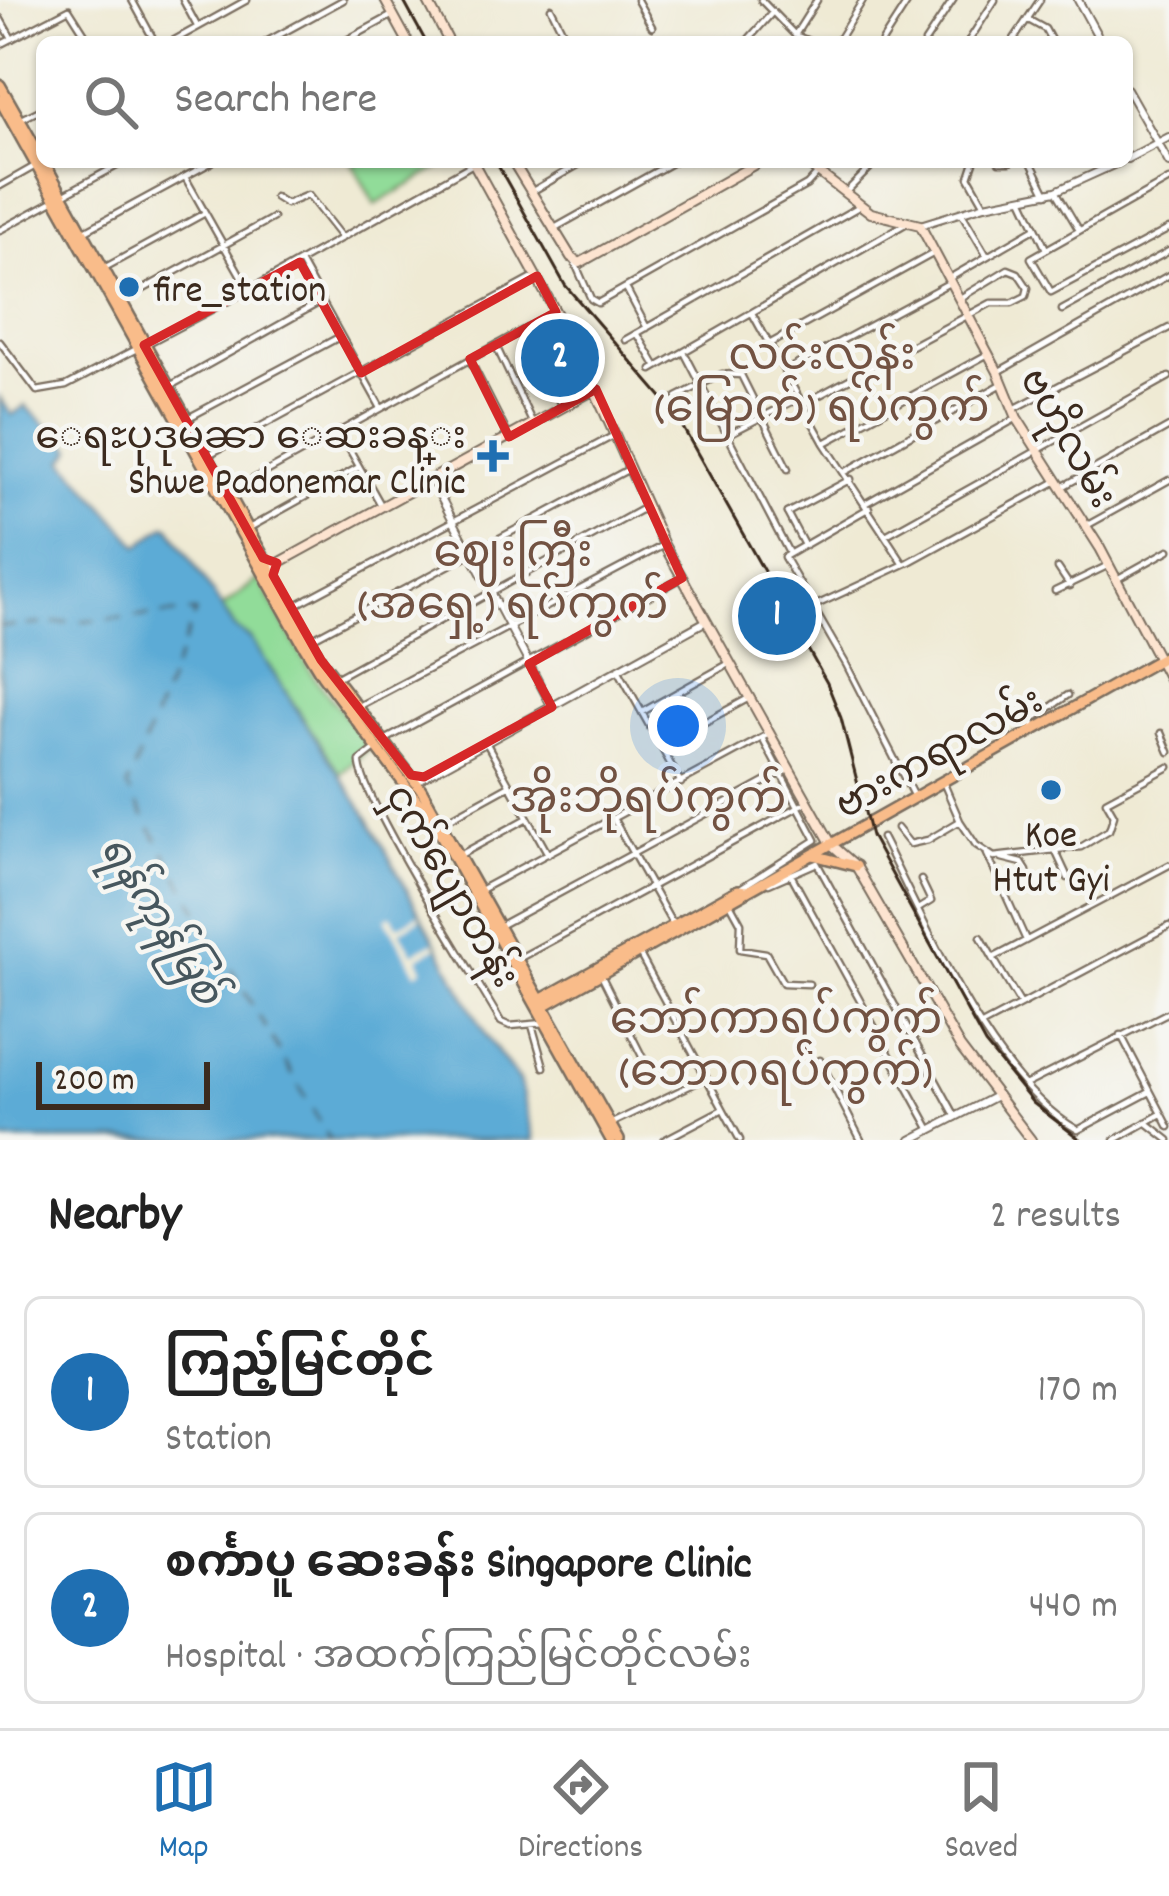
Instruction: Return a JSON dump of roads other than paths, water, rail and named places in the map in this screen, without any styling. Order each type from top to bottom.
[{"type":"main road","points":[[385,0],[405,36]]},
{"type":"main road","points":[[427,0],[446,36]]},
{"type":"main road","points":[[0,85],[36,154]]},
{"type":"main road","points":[[0,100],[17,122]]},
{"type":"main road","points":[[44,168],[202,458],[270,564],[331,681],[416,782],[543,1005]]},
{"type":"main road","points":[[477,168],[596,389],[644,508],[803,804],[832,845],[856,866],[975,1069],[1034,1140]]},
{"type":"main road","points":[[517,168],[575,262],[580,263],[748,168]]},
{"type":"main road","points":[[814,168],[860,206],[920,225]]},
{"type":"main road","name":"ဗဟိုလမ်း","points":[[920,225],[1036,451],[1166,659],[1169,679]]},
{"type":"main road","points":[[99,271],[141,347]]},
{"type":"main road","points":[[270,564],[596,389]]},
{"type":"main road","points":[[168,394],[202,458],[270,564]]},
{"type":"main road","points":[[290,608],[331,681],[357,707],[381,744]]},
{"type":"main road","name":"ဗားကရာလမ်း","points":[[543,1005],[742,891],[815,859],[832,845],[1166,659]]},
{"type":"main road","points":[[439,824],[613,1134]]},
{"type":"main road","points":[[815,859],[856,866]]},
{"type":"main road","name":"ဗားကရာလမ်း","points":[[675,928],[730,903],[742,891]]},
{"type":"street","points":[[131,0],[151,36]]},
{"type":"street","points":[[183,0],[198,27]]},
{"type":"street","points":[[182,36],[247,0]]},
{"type":"street","points":[[277,36],[343,0]]},
{"type":"street","points":[[637,0],[652,27]]},
{"type":"street","points":[[761,0],[795,35],[817,0]]},
{"type":"street","points":[[750,36],[772,0]]},
{"type":"street","points":[[841,36],[863,0]]},
{"type":"street","points":[[886,36],[909,0]]},
{"type":"street","points":[[929,36],[953,0]]},
{"type":"street","points":[[972,36],[995,0]]},
{"type":"street","points":[[1016,36],[1040,0]]},
{"type":"street","points":[[1078,0],[1098,36]]},
{"type":"street","points":[[551,8],[565,36]]},
{"type":"street","points":[[0,45],[69,9],[86,36]]},
{"type":"street","points":[[354,36],[393,14]]},
{"type":"street","points":[[0,18],[12,39]]},
{"type":"street","points":[[1027,19],[1049,36]]},
{"type":"street","points":[[1133,100],[1169,163]]},
{"type":"street","points":[[0,131],[36,112]]},
{"type":"street","points":[[1133,156],[1169,137]]},
{"type":"street","points":[[0,186],[36,165]]},
{"type":"street","points":[[0,230],[113,168]]},
{"type":"street","points":[[79,234],[200,168]]},
{"type":"street","points":[[0,342],[37,391],[66,386],[465,168]]},
{"type":"street","points":[[531,192],[573,168]]},
{"type":"street","points":[[553,229],[662,168]]},
{"type":"street","points":[[575,262],[594,302],[807,185],[822,168]]},
{"type":"street","points":[[845,193],[870,168]]},
{"type":"street","points":[[972,168],[969,177],[985,205]]},
{"type":"street","points":[[1035,168],[1079,230]]},
{"type":"street","points":[[920,225],[985,205],[1051,193],[1095,168]]},
{"type":"street","points":[[185,176],[249,290]]},
{"type":"street","points":[[1169,180],[1031,258],[1051,292],[1169,229]]},
{"type":"street","points":[[275,197],[286,204],[308,195],[342,238]]},
{"type":"street","points":[[1023,200],[1046,249]]},
{"type":"street","points":[[625,340],[860,206]]},
{"type":"street","points":[[961,212],[987,256]]},
{"type":"street","points":[[99,271],[205,213]]},
{"type":"street","points":[[120,302],[273,218]]},
{"type":"street","points":[[637,333],[654,368],[905,224]]},
{"type":"street","points":[[784,371],[1036,228]]},
{"type":"street","points":[[1062,310],[1169,251]]},
{"type":"street","points":[[770,344],[934,253]]},
{"type":"street","points":[[300,262],[381,408]]},
{"type":"street","points":[[727,435],[991,303],[1012,303],[1026,296],[1028,288],[1018,272],[1007,269],[959,298]]},
{"type":"street","points":[[998,372],[1169,275]]},
{"type":"street","points":[[202,458],[537,276]]},
{"type":"street","points":[[626,288],[646,328]]},
{"type":"street","points":[[168,394],[322,301]]},
{"type":"street","points":[[226,494],[556,313]]},
{"type":"street","points":[[752,313],[824,443],[903,563]]},
{"type":"street","points":[[787,555],[1016,414],[1169,328]]},
{"type":"street","points":[[520,332],[563,407]]},
{"type":"street","points":[[185,420],[341,336]]},
{"type":"street","points":[[496,346],[532,424]]},
{"type":"street","points":[[684,352],[916,800]]},
{"type":"street","points":[[824,443],[988,354]]},
{"type":"street","points":[[470,359],[509,437]]},
{"type":"street","points":[[677,398],[722,374],[741,376],[788,470]]},
{"type":"street","points":[[886,535],[1169,377]]},
{"type":"street","points":[[845,472],[1002,384]]},
{"type":"street","points":[[812,607],[1169,427]]},
{"type":"street","points":[[340,431],[381,506]]},
{"type":"street","points":[[290,608],[615,435]]},
{"type":"street","points":[[246,530],[359,467]]},
{"type":"street","points":[[311,640],[628,469]]},
{"type":"street","points":[[804,545],[787,513],[851,478]]},
{"type":"street","points":[[430,479],[552,707]]},
{"type":"street","points":[[1087,526],[1169,480]]},
{"type":"street","points":[[331,681],[644,508]]},
{"type":"street","points":[[357,707],[664,545]]},
{"type":"street","points":[[1117,579],[1169,550]]},
{"type":"street","points":[[1055,591],[1109,566]]},
{"type":"street","points":[[1058,568],[1070,586]]},
{"type":"street","points":[[381,744],[682,578]]},
{"type":"street","points":[[416,782],[706,621]]},
{"type":"street","points":[[642,712],[730,663]]},
{"type":"street","points":[[619,670],[681,783]]},
{"type":"street","points":[[1036,732],[1032,720],[1068,695]]},
{"type":"street","points":[[661,746],[749,698]]},
{"type":"street","points":[[1161,734],[1169,752]]},
{"type":"street","points":[[480,890],[766,736]]},
{"type":"street","points":[[487,743],[548,854]]},
{"type":"street","name":"ငှက်ပျောတန်း","points":[[381,744],[360,761],[359,770],[403,856],[501,1022],[532,1025],[543,1005]]},
{"type":"street","points":[[1000,857],[1082,847],[1109,830],[1114,814],[1106,801],[1169,767]]},
{"type":"street","points":[[497,928],[786,771]]},
{"type":"street","points":[[944,784],[968,837],[987,854],[1026,940]]},
{"type":"street","points":[[439,824],[510,785]]},
{"type":"street","points":[[518,959],[803,804],[815,842],[742,891]]},
{"type":"street","points":[[460,855],[528,818]]},
{"type":"street","points":[[614,820],[675,928]]},
{"type":"street","points":[[897,828],[910,844],[928,840],[960,821]]},
{"type":"street","points":[[882,838],[982,1025],[1048,1109],[1077,1130],[1150,1092]]},
{"type":"street","points":[[1055,850],[1068,878]]},
{"type":"street","points":[[987,854],[1022,863],[1027,871]]},
{"type":"street","points":[[764,881],[770,884],[815,859],[956,1117]]},
{"type":"street","points":[[993,958],[1169,865]]},
{"type":"street","points":[[790,874],[931,1130]]},
{"type":"street","points":[[919,909],[931,901],[921,880]]},
{"type":"street","points":[[730,903],[741,923],[740,949],[766,953],[783,983],[809,984]]},
{"type":"street","points":[[982,1025],[1169,926]]},
{"type":"street","points":[[981,937],[1020,1004]]},
{"type":"street","points":[[637,949],[740,1140]]},
{"type":"street","points":[[599,971],[650,1072]]},
{"type":"street","points":[[1025,1085],[1169,1012]]},
{"type":"street","points":[[532,1025],[544,1067]]},
{"type":"street","points":[[1121,1035],[1169,1126]]},
{"type":"street","points":[[820,1060],[861,1140]]},
{"type":"street","points":[[613,1134],[706,1078]]},
{"type":"street","points":[[911,1140],[997,1096]]},
{"type":"street","points":[[664,1140],[721,1110]]},
{"type":"street","points":[[1115,1140],[1161,1114]]},
{"type":"street","points":[[1146,1122],[1169,1140]]},
{"type":"street","points":[[678,1132],[682,1140]]},
{"type":"water","name":"ရန်ကုန်မြစ်","points":[[0,398],[12,415],[25,406],[73,449],[64,460],[139,546],[166,525],[170,527],[235,628],[251,639],[368,818],[487,1037],[519,1081],[534,1140],[0,1140]]},
{"type":"railway","points":[[403,0],[423,36]]},
{"type":"railway","points":[[499,168],[565,285],[673,410],[827,683],[841,718],[871,836],[985,1044],[1033,1103],[1081,1140]]},
{"type":"place","name":"fire_station","points":[[129,287]]},
{"type":"place","name":"စင်္ကာပူ ဆေးခန်း Singapore Clinic","points":[[560,358]]},
{"type":"place","name":"ေရႊပုဒုမၼာ ေဆးခန္း Shwe Padonemar Clinic","points":[[493,456]]},
{"type":"place","name":"ကြည့်မြင်တိုင်","points":[[777,616]]},
{"type":"place","name":"Koe Htut Gyi","points":[[1051,790]]},
{"type":"district","name":"လင်းလွန်း (မြောက်) ရပ်ကွက်","points":[[822,379]]},
{"type":"district","name":"ဈေးကြီး (အရှေ့) ရပ်ကွက်","points":[[513,576]]},
{"type":"district","name":"အိုးဘိုရပ်ကွက်","points":[[648,796]]},
{"type":"district","name":"ဘော်ကာရပ်ကွက် (ဘောဂရပ်ကွက်)","points":[[776,1043]]}]
